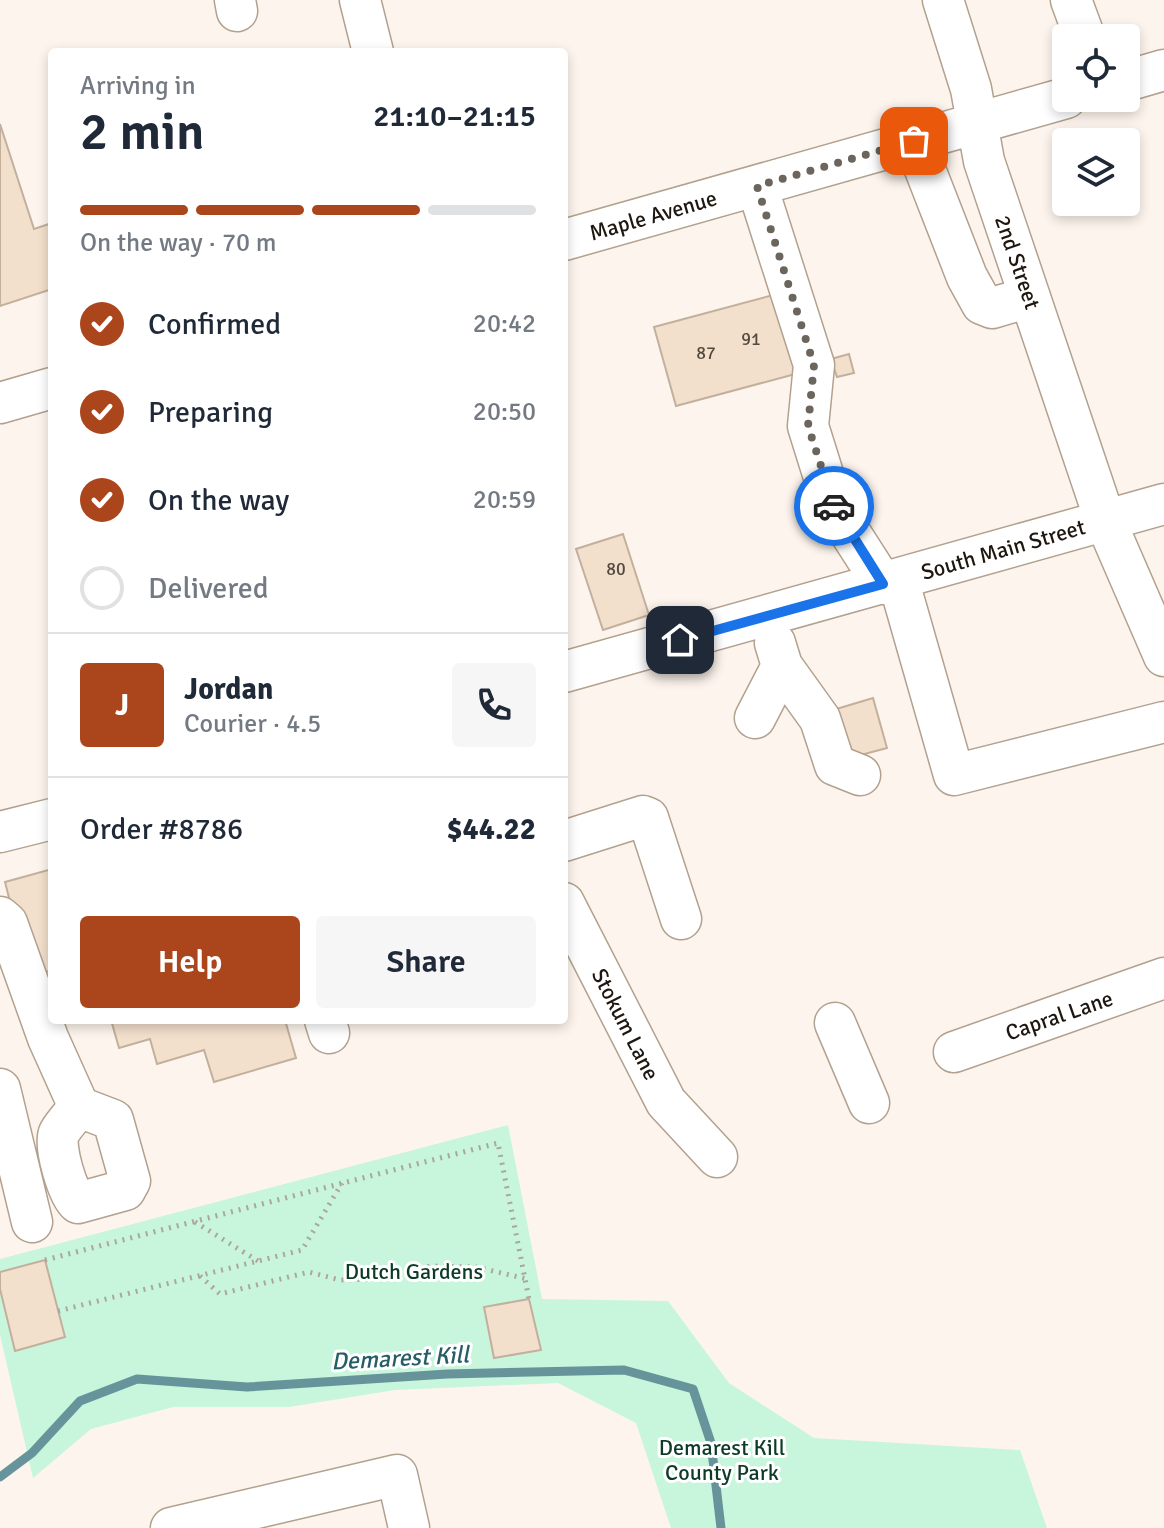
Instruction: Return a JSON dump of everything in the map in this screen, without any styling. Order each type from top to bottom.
[{"type":"street","points":[[360,0],[372,48]]},
{"type":"street","name":"2nd Street","points":[[943,0],[979,123],[984,161],[1105,520],[1164,656]]},
{"type":"street","points":[[1071,0],[1080,24]]},
{"type":"street","points":[[1140,77],[1164,70]]},
{"type":"street","name":"Maple Avenue","points":[[568,239],[1052,102]]},
{"type":"street","points":[[914,141],[967,277],[982,304],[992,308],[1030,297]]},
{"type":"street","points":[[757,186],[814,365],[808,426],[833,506],[890,582],[954,775],[1164,722]]},
{"type":"street","points":[[0,403],[48,389]]},
{"type":"street","name":"South Main Street","points":[[568,671],[1164,504]]},
{"type":"street","points":[[767,616],[782,666],[820,719],[835,765],[860,775]]},
{"type":"street","points":[[755,718],[782,666]]},
{"type":"street","points":[[568,840],[643,816],[648,818],[681,919]]},
{"type":"street","points":[[0,832],[48,820]]},
{"type":"street","name":"Stokum Lane","points":[[568,911],[666,1102],[717,1157]]},
{"type":"street","points":[[0,917],[7,923],[48,1038],[79,1107]]},
{"type":"street","name":"Capral Lane","points":[[954,1052],[1164,978]]},
{"type":"street","points":[[835,1023],[869,1103]]},
{"type":"street","points":[[0,1089],[32,1222]]},
{"type":"street","points":[[171,1528],[397,1475],[409,1528]]},
{"type":"path","points":[[45,1260],[498,1143],[529,1299]]},
{"type":"path","points":[[58,1311],[302,1250],[342,1183]]},
{"type":"path","points":[[194,1221],[259,1261]]},
{"type":"path","points":[[200,1276],[220,1294],[309,1272],[340,1280],[384,1279],[430,1266],[460,1267],[527,1279]]},
{"type":"green space","name":"Dutch Gardens","points":[[508,1125],[542,1299],[668,1301],[729,1383],[814,1438],[1020,1450],[1047,1528],[671,1528],[636,1423],[558,1383],[395,1390],[289,1407],[173,1407],[91,1429],[33,1478],[0,1335],[0,1259]]},
{"type":"building","points":[[0,124],[34,229],[48,224],[48,290],[0,306]]},
{"type":"building","points":[[777,294],[799,373],[676,406],[654,327]]},
{"type":"building","points":[[849,354],[854,373],[837,377],[831,359]]},
{"type":"building","points":[[623,534],[649,615],[603,630],[576,549]]},
{"type":"building","points":[[873,698],[887,748],[846,759],[833,710]]},
{"type":"building","points":[[48,870],[48,971],[29,977],[5,882]]},
{"type":"building","points":[[112,1024],[286,1024],[296,1058],[214,1082],[204,1050],[157,1064],[150,1039],[119,1048]]},
{"type":"building","points":[[45,1260],[65,1337],[15,1351],[0,1289],[0,1272]]},
{"type":"building","points":[[529,1299],[541,1350],[494,1358],[484,1307]]},
{"type":"waterway","name":"Demarest Kill","points":[[0,1477],[32,1453],[80,1401],[137,1379],[247,1387],[447,1374],[624,1370],[693,1389],[711,1443],[721,1528]]},
{"type":"way so far","points":[[834,506],[808,426],[814,365],[757,186],[914,141]]},
{"type":"route","points":[[680,640],[883,584],[834,506]]},
{"type":"park label","name":"Demarest Kill County Park","points":[[722,1460]]}]
